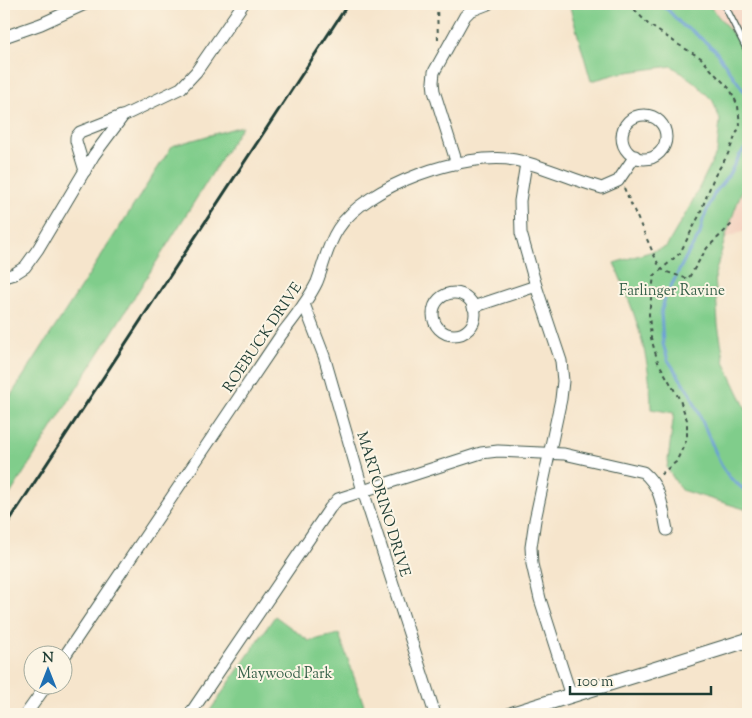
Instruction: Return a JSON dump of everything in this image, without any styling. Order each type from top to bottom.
[{"type":"street","points":[[4,37],[41,24],[85,4]]},
{"type":"street","points":[[85,171],[76,141],[76,137],[80,132],[123,116],[181,88],[196,72],[243,4]]},
{"type":"street","points":[[457,164],[433,82],[434,72],[465,16],[470,11],[488,4]]},
{"type":"street","points":[[4,277],[14,274],[25,266],[85,171],[123,116]]},
{"type":"street","points":[[618,181],[635,156]]},
{"type":"street","name":"ROEBUCK DRIVE","points":[[71,646],[281,335],[304,304],[317,282],[328,248],[338,228],[359,206],[386,188],[402,181],[457,164],[487,158],[543,167],[602,188],[618,181]]},
{"type":"street","points":[[526,163],[520,201],[521,233],[536,286],[557,347],[563,381],[561,399],[535,520],[531,547],[532,564],[540,599],[571,696]]},
{"type":"street","points":[[473,307],[536,286]]},
{"type":"street","name":"MARTORINO DRIVE","points":[[304,304],[324,356],[363,491],[435,714]]},
{"type":"street","points":[[190,714],[338,499],[482,453],[506,451],[564,454],[643,472],[653,480],[659,493],[667,530]]},
{"type":"street","points":[[512,714],[748,640]]},
{"type":"street","points":[[26,714],[39,696]]},
{"type":"lane","points":[[724,4],[748,52]]},
{"type":"path","points":[[437,4],[438,44],[444,53]]},
{"type":"path","points":[[629,4],[648,24],[701,58],[730,90],[738,106],[740,125],[680,253],[654,276],[649,314],[650,338],[658,362],[682,406],[687,420],[687,439],[676,462],[653,480]]},
{"type":"path","points":[[618,181],[624,188],[662,270],[688,279],[707,248],[734,222]]},
{"type":"shaded area","points":[[708,4],[748,4],[748,57],[738,40]]},
{"type":"shaded area","points":[[748,175],[748,230],[725,238]]},
{"type":"green space","name":"Farlinger Ravine","points":[[569,4],[708,4],[738,40],[748,57],[748,173],[727,232],[715,274],[718,325],[725,364],[748,413],[748,510],[681,490],[667,468],[674,413],[651,409],[645,352],[628,298],[614,263],[666,247],[689,208],[717,152],[720,120],[713,101],[694,82],[672,66],[620,73],[591,81]]},
{"type":"green space","points":[[242,126],[4,504],[4,406],[172,146]]},
{"type":"green space","name":"Maywood Park","points":[[275,616],[309,641],[339,634],[367,714],[212,714],[209,712]]},
{"type":"waterway","points":[[660,4],[683,26],[691,30],[715,50],[748,97]]},
{"type":"waterway","points":[[748,145],[714,194],[703,220],[700,234],[665,298],[661,312],[663,344],[668,360],[691,395],[721,465],[729,477],[748,493]]},
{"type":"railway","points":[[4,529],[348,4]]}]
